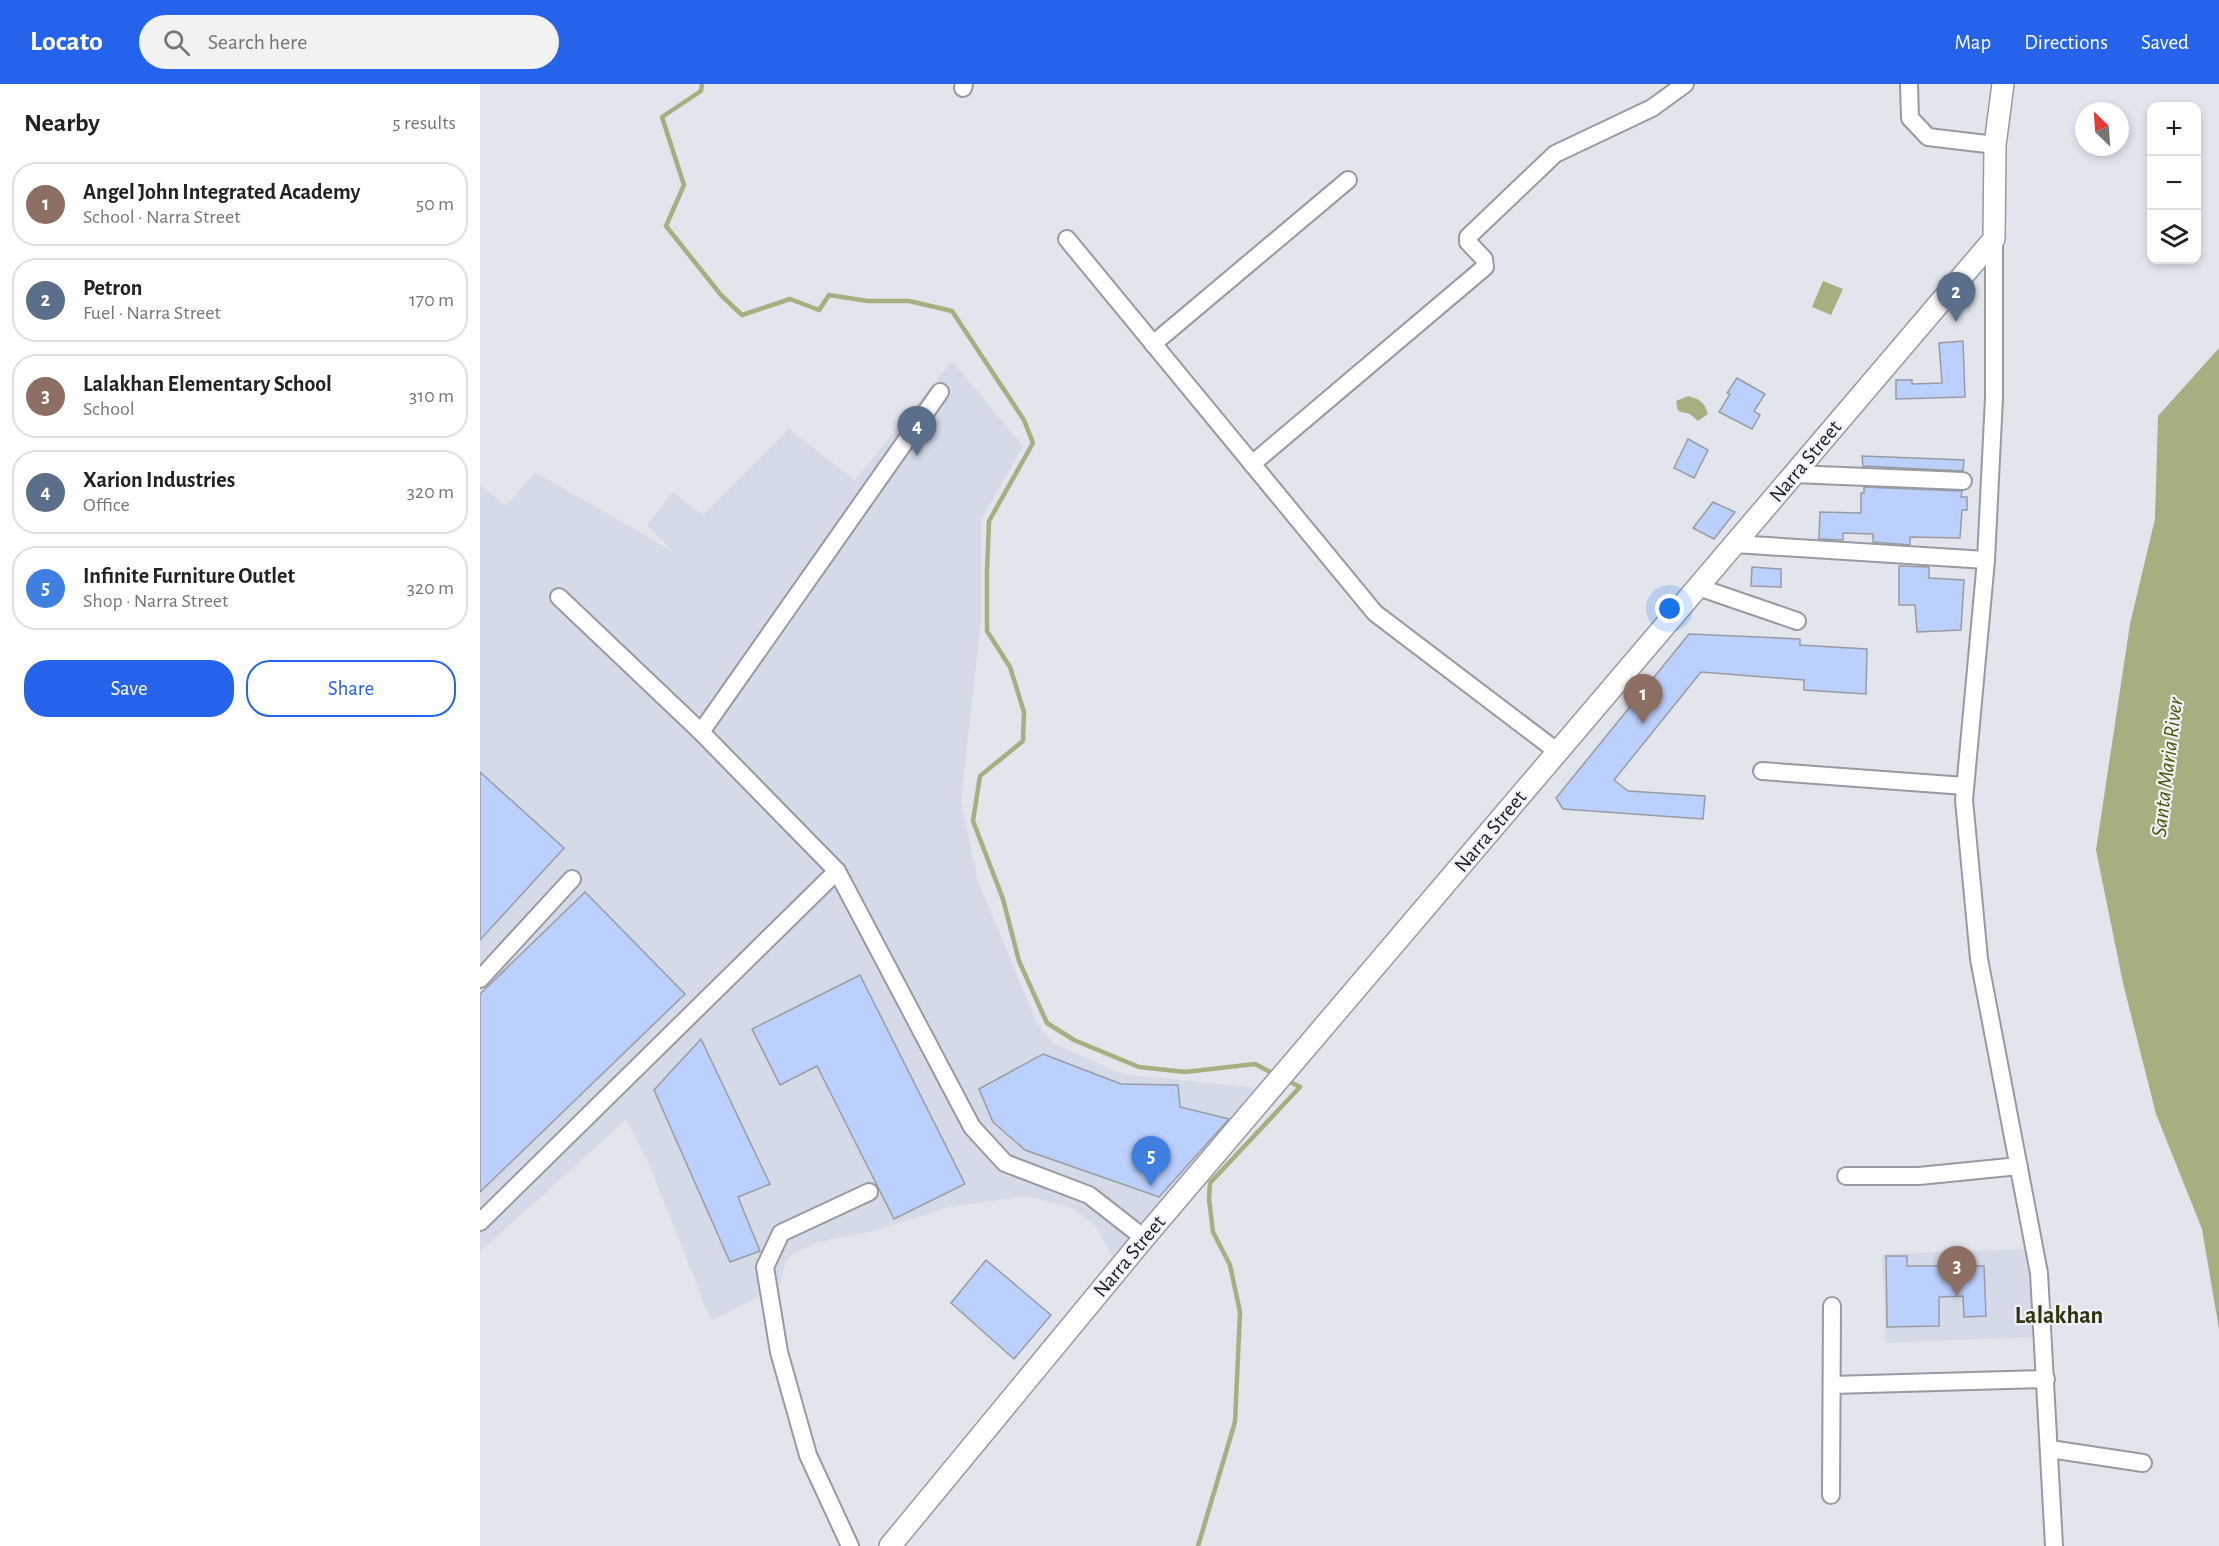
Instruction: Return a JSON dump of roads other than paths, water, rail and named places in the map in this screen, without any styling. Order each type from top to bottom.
[{"type":"main road","points":[[1994,239],[1995,145],[2003,84]]},
{"type":"main road","name":"Narra Street","points":[[890,1546],[1144,1238],[1994,239]]},
{"type":"street","points":[[1252,464],[1485,267],[1484,260],[1468,242],[1468,237],[1555,154],[1653,108],[1685,84]]},
{"type":"street","points":[[1909,84],[1910,117],[1928,137],[1995,145]]},
{"type":"street","points":[[1153,344],[1348,180]]},
{"type":"street","points":[[1067,239],[1375,612],[1558,752]]},
{"type":"street","points":[[1994,239],[1994,398],[1986,560],[1964,800],[1979,959],[2039,1273],[2054,1546]]},
{"type":"street","points":[[701,732],[940,392]]},
{"type":"street","points":[[1794,474],[1963,481]]},
{"type":"street","points":[[1735,544],[1986,560]]},
{"type":"street","points":[[1698,587],[1797,621]]},
{"type":"street","points":[[559,597],[701,732],[837,871],[972,1127],[1005,1163],[1089,1195],[1144,1238]]},
{"type":"street","points":[[1762,771],[1965,786]]},
{"type":"street","points":[[480,1222],[837,871]]},
{"type":"street","points":[[480,979],[572,879]]},
{"type":"street","points":[[1846,1176],[1919,1176],[2019,1166]]},
{"type":"street","points":[[850,1546],[808,1455],[779,1352],[765,1268],[782,1233],[869,1192]]},
{"type":"street","points":[[1831,1495],[1832,1306]]},
{"type":"street","points":[[1832,1385],[2046,1379]]},
{"type":"street","points":[[2050,1449],[2144,1463]]},
{"type":"water","points":[[1823,281],[1843,289],[1831,315],[1812,307]]},
{"type":"water","name":"Santa Maria River","points":[[2219,348],[2219,1329],[2202,1229],[2156,1114],[2123,983],[2096,850],[2130,624],[2155,519],[2158,416]]},
{"type":"water","points":[[1688,396],[1701,402],[1708,414],[1698,421],[1690,414],[1678,411],[1676,401]]},
{"type":"waterway","points":[[702,84],[701,91],[662,117],[684,185],[666,226],[721,295],[742,315],[790,299],[819,310],[829,295],[868,301],[909,301],[952,311],[1024,420],[1033,443],[989,521],[987,570],[987,631],[1010,667],[1024,712],[1023,741],[980,776],[973,821],[1003,899],[1019,961],[1047,1023],[1074,1040],[1139,1067],[1185,1072],[1255,1064],[1272,1073]]},
{"type":"waterway","points":[[1198,1546],[1235,1422],[1240,1312],[1230,1265],[1213,1232],[1209,1199],[1210,1183],[1300,1087],[1290,1082]]},
{"type":"place","name":"Petron","points":[[1956,322]]},
{"type":"place","name":"Xarion Industries","points":[[917,456]]},
{"type":"place","name":"Angel John Integrated Academy","points":[[1643,724]]},
{"type":"place","name":"Infinite Furniture Outlet","points":[[1151,1186]]},
{"type":"place","name":"Lalakhan Elementary School","points":[[1957,1296]]},
{"type":"district","name":"Lalakhan","points":[[2059,1315]]}]
